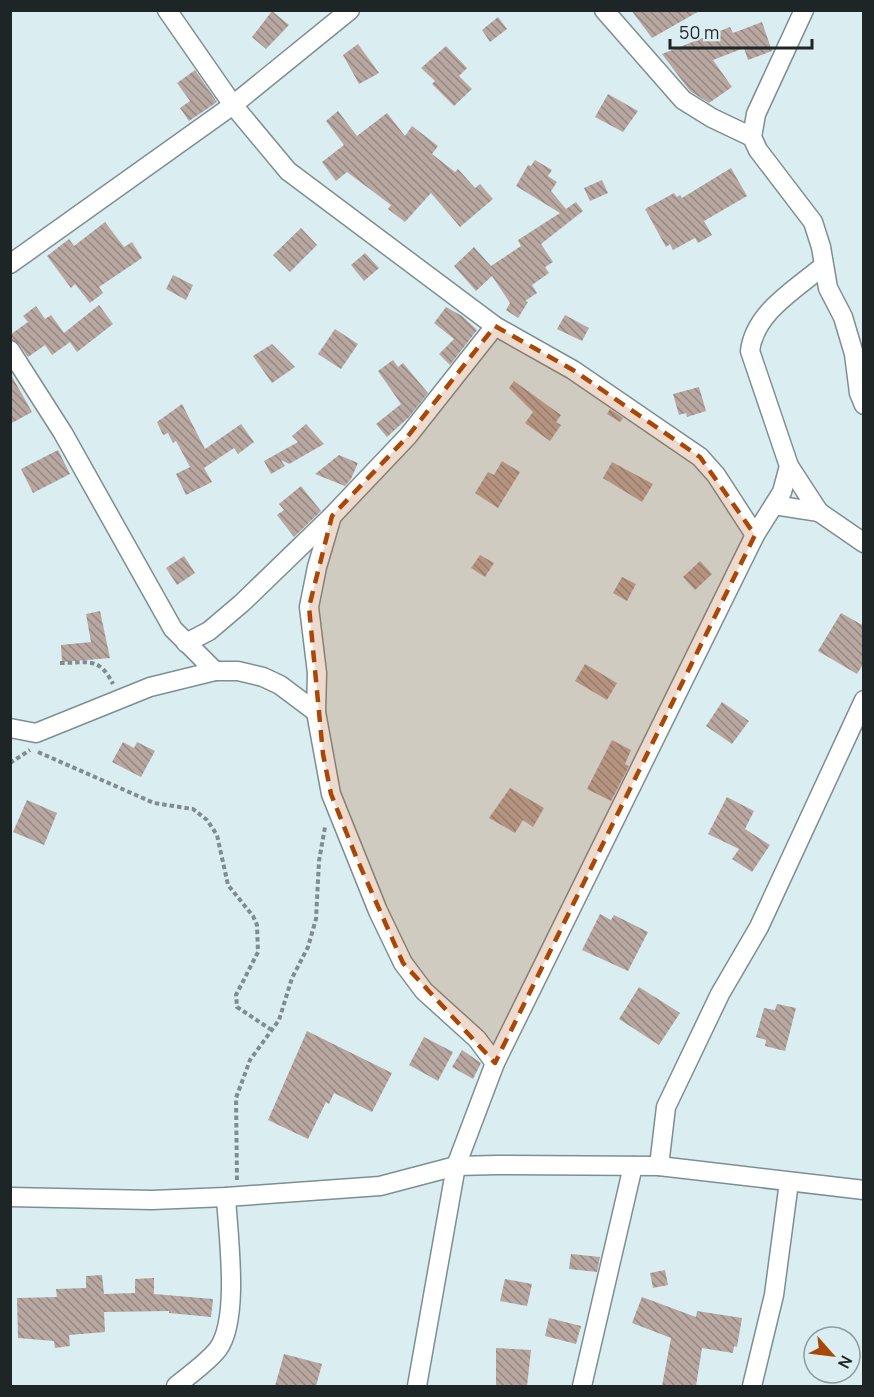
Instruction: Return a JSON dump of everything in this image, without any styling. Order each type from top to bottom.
[{"type":"street","points":[[167,10],[233,105],[288,171],[495,326],[573,370],[700,458],[716,475],[755,536]]},
{"type":"street","points":[[10,264],[233,105],[350,10]]},
{"type":"street","points":[[604,10],[684,100],[712,118],[752,137]]},
{"type":"street","points":[[804,10],[756,114],[752,137],[758,150],[813,222],[821,247],[828,288],[843,317],[855,354],[859,393],[864,405]]},
{"type":"street","points":[[823,266],[761,320],[752,334],[750,351],[789,466],[819,512],[864,543]]},
{"type":"street","points":[[186,643],[209,631],[242,603],[332,516],[408,436],[495,326]]},
{"type":"street","points":[[10,350],[63,433],[155,601],[173,629],[215,671]]},
{"type":"street","points":[[417,1386],[456,1166],[495,1063],[755,536],[787,480],[789,466]]},
{"type":"street","points":[[774,505],[819,512]]},
{"type":"street","points":[[332,516],[317,567],[309,607],[317,673],[316,712],[331,794],[378,911],[404,963],[424,991],[477,1039],[495,1063]]},
{"type":"street","points":[[10,728],[36,733],[120,698],[181,677],[215,671],[238,671],[263,677],[280,685],[316,712]]},
{"type":"street","points":[[658,1166],[666,1107],[720,994],[759,927],[814,802],[864,700]]},
{"type":"street","points":[[10,1197],[152,1200],[232,1197],[380,1186],[456,1166],[658,1166],[864,1190]]},
{"type":"street","points":[[582,1386],[633,1167]]},
{"type":"street","points":[[752,1386],[774,1295],[789,1182]]},
{"type":"street","points":[[176,1386],[218,1349],[227,1332],[231,1307],[232,1197]]},
{"type":"path","points":[[60,663],[103,666],[120,698]]},
{"type":"path","points":[[32,749],[154,803],[193,809],[207,820],[217,835],[228,885],[253,916],[257,925],[256,960],[236,995],[236,1004],[237,1007],[270,1029]]},
{"type":"path","points":[[232,1197],[236,1098],[250,1060],[270,1029],[279,1020],[292,978],[308,947],[316,918],[318,861],[331,794]]},
{"type":"highlighted area","points":[[495,326],[573,370],[700,457],[755,535],[495,1063],[403,963],[357,859],[331,794],[323,754],[309,607],[332,516],[408,436]]},
{"type":"building","points":[[631,10],[701,10],[652,38]]},
{"type":"building","points":[[272,11],[289,25],[266,49],[252,37]]},
{"type":"building","points":[[498,17],[507,29],[490,42],[482,30]]},
{"type":"building","points":[[762,22],[772,51],[748,60],[744,48],[713,60],[732,87],[709,103],[690,91],[662,54],[730,27],[733,33]]},
{"type":"building","points":[[358,44],[379,73],[359,84],[343,55]]},
{"type":"building","points":[[446,46],[467,68],[459,76],[472,89],[454,106],[432,84],[435,81],[421,68]]},
{"type":"building","points":[[195,70],[217,102],[189,121],[180,108],[190,101],[177,83]]},
{"type":"building","points":[[608,94],[638,111],[623,132],[595,117]]},
{"type":"building","points":[[338,111],[357,136],[387,113],[405,136],[412,126],[438,146],[432,154],[455,172],[458,169],[475,188],[480,184],[493,199],[460,227],[431,193],[405,222],[388,209],[391,205],[347,172],[336,181],[322,162],[344,145],[326,121]]},
{"type":"building","points":[[535,160],[552,170],[548,176],[557,182],[551,191],[566,209],[576,202],[583,211],[541,244],[553,262],[545,267],[549,273],[532,285],[537,293],[525,301],[528,302],[518,318],[506,310],[510,303],[492,276],[476,291],[454,266],[474,247],[491,266],[521,246],[518,240],[560,213],[516,186],[528,165],[531,166]]},
{"type":"building","points":[[731,168],[747,196],[704,221],[712,235],[698,243],[695,238],[673,250],[670,244],[666,247],[645,209],[674,193],[677,197],[680,195],[682,198]]},
{"type":"building","points":[[602,180],[608,193],[590,201],[584,188]]},
{"type":"building","points":[[105,222],[124,247],[132,242],[142,258],[99,287],[103,293],[90,303],[75,284],[71,288],[47,256],[69,239],[74,246]]},
{"type":"building","points":[[301,228],[317,245],[290,272],[273,255]]},
{"type":"building","points":[[365,253],[379,268],[364,281],[351,265]]},
{"type":"building","points":[[173,275],[193,285],[186,300],[166,289]]},
{"type":"building","points":[[99,305],[113,324],[77,352],[70,342],[52,355],[45,345],[28,357],[19,344],[10,339],[10,335],[28,322],[23,316],[36,306],[45,319],[51,315],[64,333]]},
{"type":"building","points":[[446,307],[462,316],[477,330],[450,365],[439,354],[454,339],[434,323]]},
{"type":"building","points":[[565,315],[589,328],[582,341],[557,329]]},
{"type":"building","points":[[335,329],[358,344],[341,369],[318,354]]},
{"type":"building","points":[[272,344],[295,367],[272,383],[253,356]]},
{"type":"building","points":[[393,360],[398,367],[403,363],[428,393],[409,417],[387,437],[376,424],[401,404],[378,371]]},
{"type":"building","points":[[10,373],[32,412],[10,424]]},
{"type":"building","points":[[514,381],[561,415],[556,422],[561,425],[550,441],[525,423],[533,412],[509,388]]},
{"type":"building","points":[[699,387],[706,411],[687,417],[686,413],[679,415],[673,394]]},
{"type":"building","points":[[182,404],[205,449],[241,424],[254,442],[238,454],[234,448],[204,468],[212,482],[186,495],[176,474],[190,467],[176,441],[173,443],[168,433],[163,435],[157,422]]},
{"type":"building","points":[[610,409],[623,418],[620,422],[607,414]]},
{"type":"building","points":[[306,424],[324,444],[289,464],[281,460],[285,466],[271,474],[264,461],[298,442],[292,436]]},
{"type":"building","points":[[58,450],[70,474],[33,493],[21,469]]},
{"type":"building","points":[[339,455],[358,463],[345,486],[315,474]]},
{"type":"building","points":[[502,461],[520,472],[498,508],[475,493],[488,472],[494,475]]},
{"type":"building","points":[[612,462],[653,484],[642,502],[603,478]]},
{"type":"building","points":[[301,486],[321,511],[294,537],[277,515],[284,510],[279,504]]},
{"type":"building","points":[[480,555],[494,563],[485,577],[471,568]]},
{"type":"building","points":[[184,556],[195,573],[177,585],[166,568]]},
{"type":"building","points":[[700,561],[712,574],[695,590],[683,577]]},
{"type":"building","points":[[622,577],[636,584],[627,601],[613,593]]},
{"type":"building","points":[[100,611],[110,658],[62,662],[61,645],[91,642],[86,614]]},
{"type":"building","points":[[841,613],[864,626],[864,663],[857,674],[818,651]]},
{"type":"building","points":[[585,664],[617,683],[607,700],[575,681]]},
{"type":"building","points":[[722,702],[749,721],[732,744],[706,726]]},
{"type":"building","points":[[612,740],[631,750],[625,764],[629,766],[611,801],[587,789]]},
{"type":"building","points":[[123,742],[134,748],[137,742],[155,751],[141,777],[112,762]]},
{"type":"building","points":[[510,788],[544,808],[533,827],[523,820],[515,833],[489,818]]},
{"type":"building","points":[[727,797],[754,811],[745,829],[770,845],[752,872],[732,859],[739,849],[708,834]]},
{"type":"building","points":[[27,800],[57,813],[44,845],[13,832]]},
{"type":"building","points":[[600,914],[611,920],[614,915],[648,932],[628,971],[582,950]]},
{"type":"building","points":[[639,987],[680,1013],[659,1045],[619,1019]]},
{"type":"building","points":[[777,1004],[796,1008],[785,1051],[765,1046],[766,1040],[756,1037],[764,1008],[775,1010]]},
{"type":"building","points":[[307,1031],[392,1073],[372,1112],[334,1093],[329,1104],[326,1102],[308,1139],[268,1120]]},
{"type":"building","points":[[424,1037],[453,1052],[438,1081],[409,1065]]},
{"type":"building","points":[[462,1050],[481,1063],[473,1079],[452,1067]]},
{"type":"building","points":[[571,1254],[600,1257],[597,1272],[569,1269]]},
{"type":"building","points":[[665,1270],[668,1285],[653,1288],[650,1273]]},
{"type":"building","points":[[102,1275],[104,1294],[135,1293],[135,1279],[154,1278],[154,1294],[213,1299],[211,1317],[169,1313],[169,1311],[104,1312],[105,1332],[69,1335],[70,1346],[55,1348],[54,1341],[18,1338],[17,1298],[57,1297],[56,1289],[86,1288],[86,1276]]},
{"type":"building","points":[[505,1279],[532,1284],[527,1306],[500,1301]]},
{"type":"building","points":[[642,1297],[696,1317],[697,1311],[742,1318],[737,1347],[734,1346],[733,1353],[702,1348],[696,1386],[662,1386],[671,1338],[632,1323]]},
{"type":"building","points":[[549,1318],[581,1326],[576,1344],[545,1336]]},
{"type":"building","points":[[496,1348],[531,1350],[527,1386],[496,1386]]},
{"type":"building","points":[[284,1354],[322,1364],[316,1386],[275,1386]]}]
